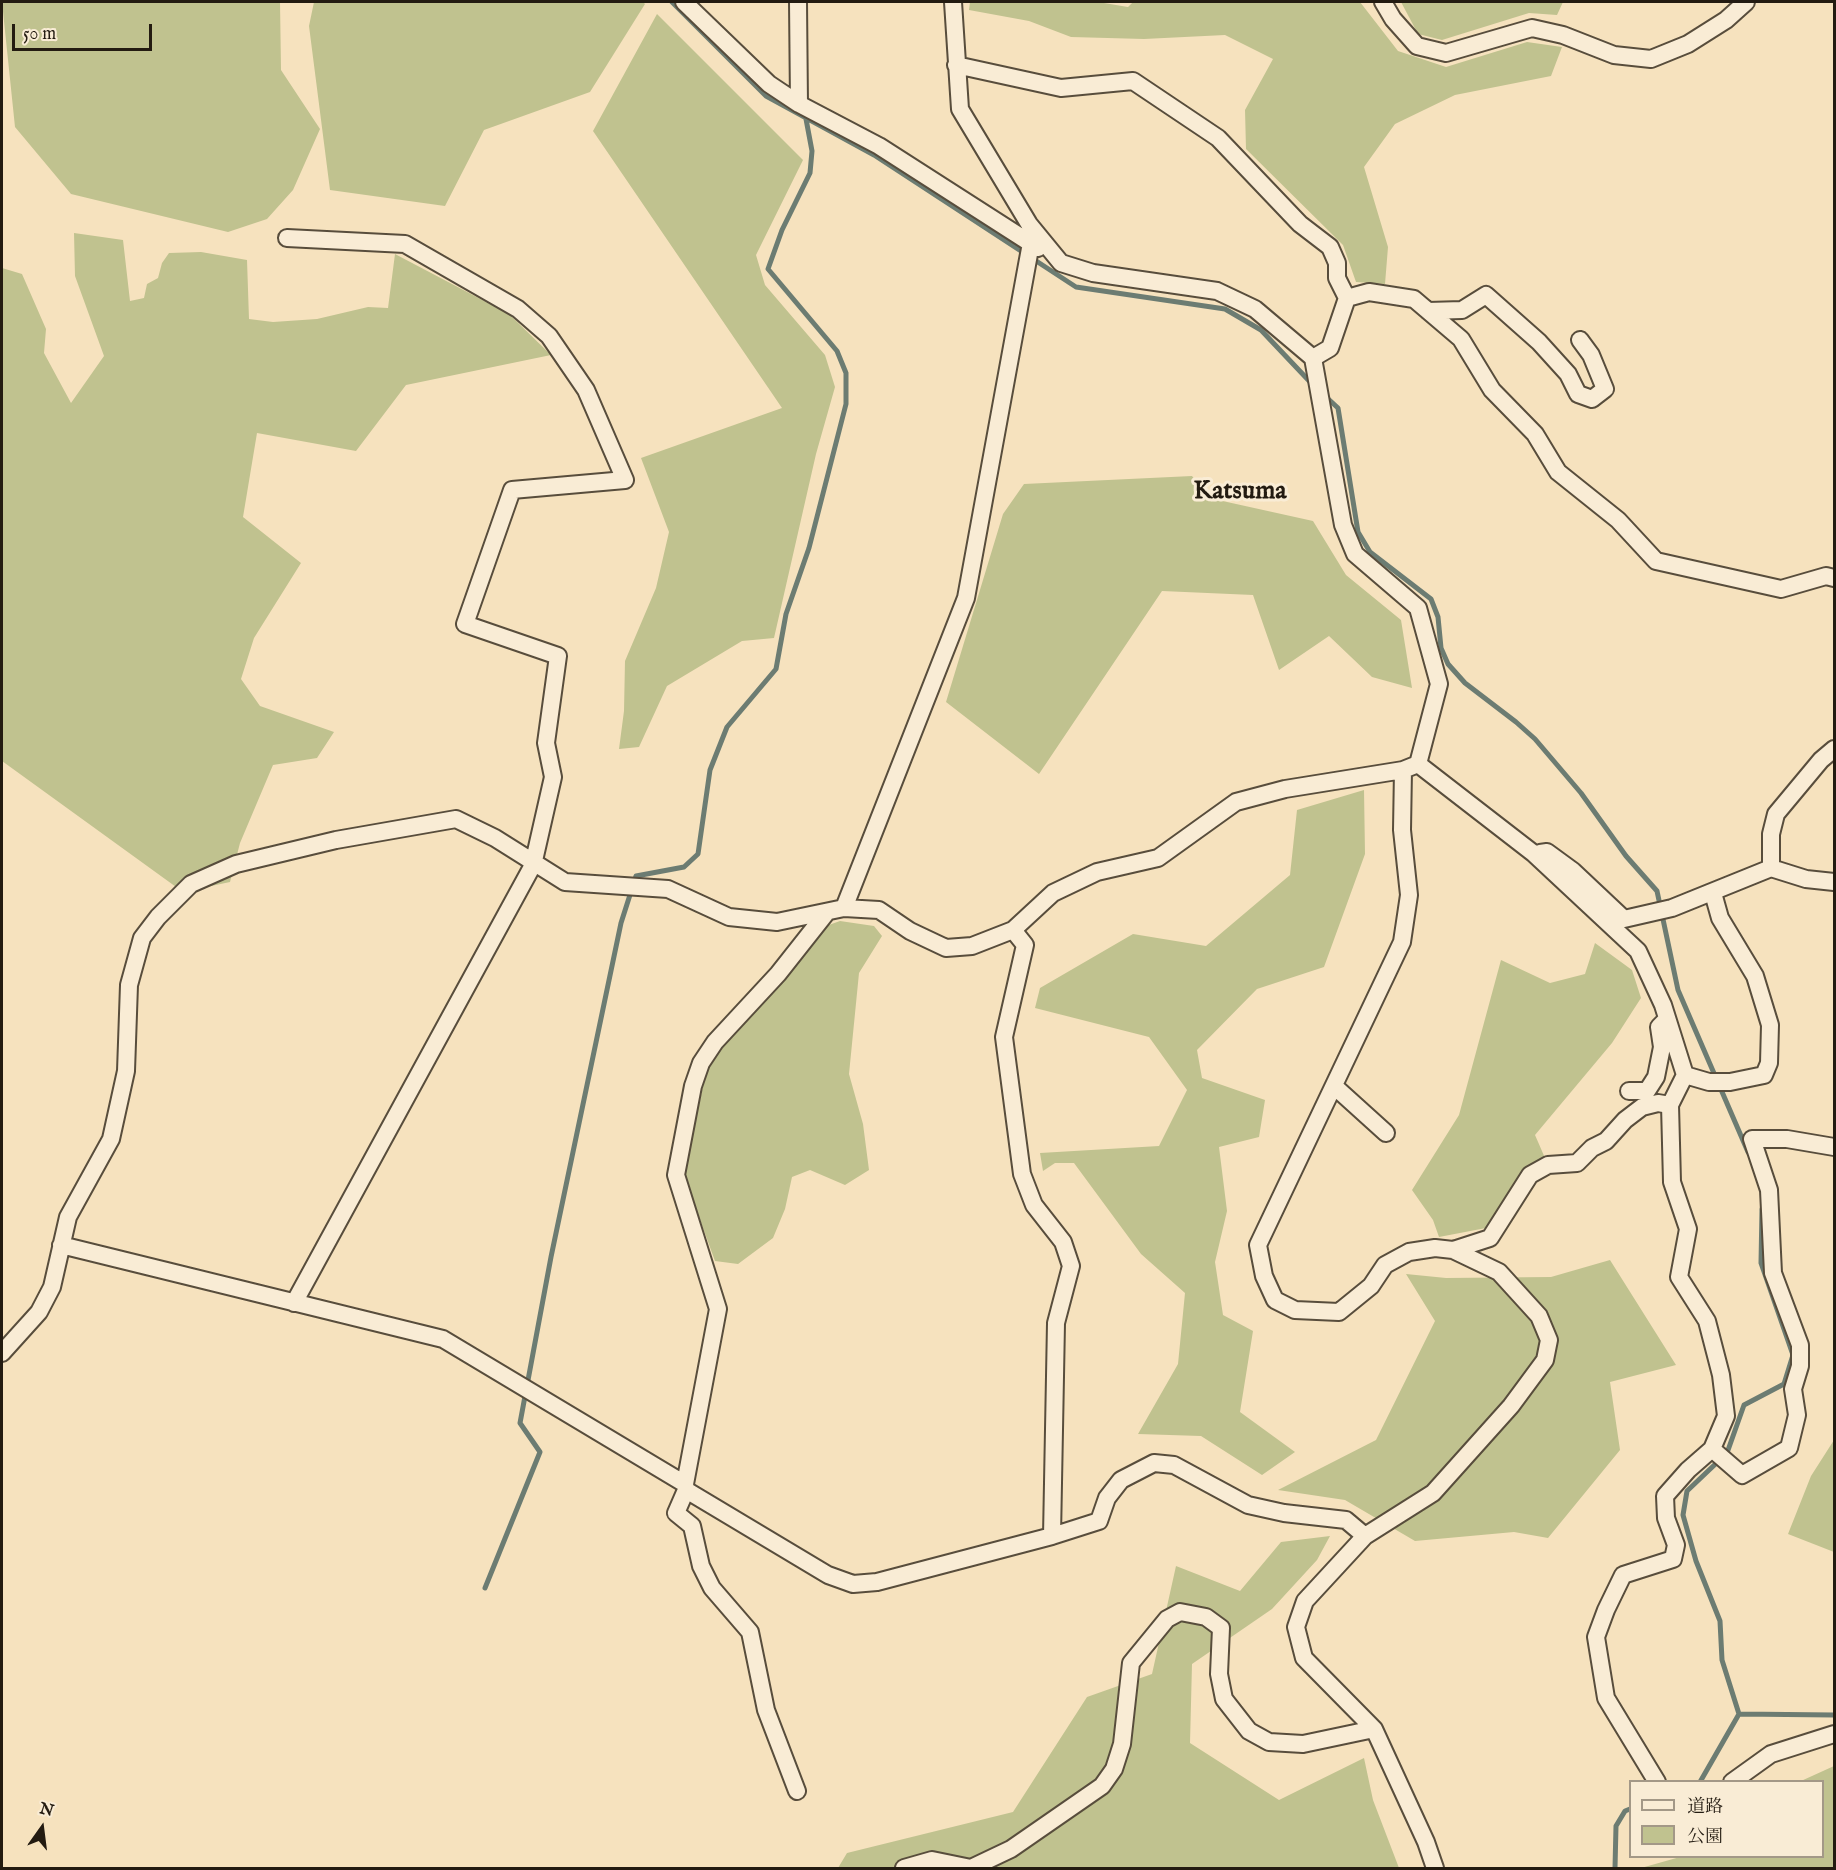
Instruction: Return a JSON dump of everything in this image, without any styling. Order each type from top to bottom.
[{"type":"street","points":[[684,2],[769,84],[799,104],[879,146],[1061,262],[1092,273],[1217,291],[1255,309],[1313,358],[1343,525],[1355,554],[1418,608],[1439,684],[1411,767],[1402,830],[1409,895],[1402,942],[1257,1245],[1264,1276],[1275,1300],[1295,1310],[1339,1312],[1371,1286],[1385,1265],[1409,1252],[1435,1248],[1453,1250],[1499,1272],[1539,1316],[1549,1340],[1545,1360],[1511,1406],[1433,1493],[1365,1536],[1305,1601],[1296,1627],[1304,1658],[1374,1729],[1426,1842],[1435,1869]]},
{"type":"street","points":[[798,2],[799,104]]},
{"type":"street","points":[[953,2],[960,109],[1029,224],[1061,262]]},
{"type":"street","points":[[1383,2],[1393,19],[1417,46],[1446,53],[1532,28],[1563,34],[1614,55],[1651,59],[1688,44],[1725,20],[1746,2]]},
{"type":"street","points":[[956,66],[1061,88],[1132,81],[1218,138],[1299,224],[1330,247],[1337,263],[1337,278],[1347,298],[1330,348],[1313,358]]},
{"type":"street","points":[[287,238],[405,244],[518,309],[549,336],[586,390],[625,480],[512,490],[465,624],[558,656],[546,743],[553,777],[532,864],[294,1303]]},
{"type":"street","points":[[797,1791],[766,1710],[750,1632],[712,1588],[700,1566],[692,1526],[675,1513],[686,1487],[718,1309],[676,1175],[693,1086],[701,1063],[715,1042],[836,910],[966,598],[1031,243]]},
{"type":"street","points":[[1347,298],[1369,292],[1414,299],[1461,339],[1492,390],[1535,434],[1558,472],[1618,520],[1656,561],[1781,588],[1826,576],[1834,578]]},
{"type":"street","points":[[1428,311],[1461,310],[1486,295],[1539,342],[1568,374],[1578,394],[1592,399],[1605,389],[1591,355],[1580,340]]},
{"type":"street","points":[[1771,868],[1771,834],[1776,814],[1821,760],[1834,749]]},
{"type":"street","points":[[2,1353],[39,1312],[52,1287],[69,1217],[111,1139],[126,1071],[129,985],[142,938],[158,917],[191,884],[236,864],[336,840],[456,819],[495,838],[532,864],[565,882],[668,889],[729,917],[777,922],[836,910],[879,910],[910,931],[946,948],[972,946],[1013,930],[1053,893],[1097,872],[1158,858],[1196,828],[1236,802],[1285,789],[1411,767],[1533,853],[1638,951],[1667,1019],[1685,1075],[1670,1105],[1672,1182],[1688,1229],[1680,1277],[1707,1321],[1721,1375],[1726,1416],[1712,1449],[1688,1470],[1665,1496],[1666,1518],[1676,1545],[1673,1559],[1623,1575],[1596,1637],[1606,1698],[1656,1780]]},
{"type":"street","points":[[1533,853],[1547,852],[1573,871],[1624,919],[1672,908],[1771,868],[1806,879],[1834,882]]},
{"type":"street","points":[[1685,1075],[1709,1082],[1730,1082],[1764,1075],[1769,1063],[1770,1025],[1755,976],[1720,918],[1713,893]]},
{"type":"street","points":[[1013,930],[1025,945],[1004,1036],[1022,1174],[1034,1205],[1063,1242],[1071,1266],[1056,1323],[1052,1536]]},
{"type":"street","points":[[1629,1091],[1647,1091],[1656,1077],[1662,1047],[1659,1027],[1667,1019]]},
{"type":"street","points":[[1334,1086],[1386,1132]]},
{"type":"street","points":[[1453,1250],[1490,1238],[1530,1175],[1548,1165],[1577,1163],[1592,1149],[1606,1141],[1625,1120],[1642,1107],[1658,1103],[1670,1105]]},
{"type":"street","points":[[1712,1449],[1742,1475],[1789,1449],[1796,1424],[1792,1389],[1800,1366],[1800,1345],[1773,1273],[1769,1190],[1752,1139],[1787,1138],[1834,1147]]},
{"type":"street","points":[[61,1245],[443,1339],[828,1575],[854,1584],[877,1582],[1052,1536],[1099,1521],[1107,1498],[1121,1480],[1154,1463],[1174,1465],[1248,1505],[1284,1513],[1346,1520],[1365,1536]]},
{"type":"street","points":[[904,1869],[932,1860],[971,1868],[1011,1849],[1102,1786],[1114,1769],[1122,1744],[1131,1663],[1167,1619],[1180,1612],[1206,1617],[1221,1628],[1219,1674],[1224,1699],[1249,1731],[1269,1742],[1303,1744],[1374,1729]]},
{"type":"street","points":[[1735,1780],[1771,1754],[1834,1734]]},
{"type":"green space","points":[[2,2],[280,2],[281,70],[320,129],[293,190],[267,219],[228,232],[71,194],[15,127]]},
{"type":"green space","points":[[314,2],[643,2],[645,4],[590,92],[484,130],[445,206],[330,190],[309,26]]},
{"type":"green space","points":[[970,2],[1098,2],[1128,7],[1133,2],[1360,2],[1398,51],[1446,67],[1527,42],[1562,47],[1551,76],[1455,95],[1395,124],[1364,167],[1388,247],[1385,284],[1356,282],[1343,245],[1246,149],[1245,110],[1273,59],[1225,35],[1144,39],[1071,37],[1029,21],[969,10]]},
{"type":"green space","points":[[1401,2],[1563,2],[1557,15],[1529,13],[1442,40],[1418,34]]},
{"type":"green space","points":[[657,14],[803,160],[756,255],[765,285],[825,355],[835,387],[816,454],[774,638],[742,641],[667,686],[639,747],[619,749],[624,711],[625,661],[656,588],[669,532],[641,458],[782,408],[593,131]]},
{"type":"green space","points":[[74,233],[123,240],[130,301],[144,298],[147,284],[158,278],[162,263],[169,253],[201,252],[247,260],[249,319],[273,322],[317,319],[368,307],[388,308],[395,254],[509,314],[551,355],[406,385],[356,451],[257,433],[243,517],[301,563],[254,638],[241,679],[260,706],[334,732],[317,758],[273,765],[240,843],[230,882],[183,892],[2,761],[2,268],[22,274],[46,329],[44,353],[71,403],[104,356],[75,276]]},
{"type":"green space","points":[[1192,476],[1209,498],[1313,521],[1346,575],[1401,620],[1412,688],[1372,677],[1329,636],[1279,670],[1253,595],[1162,591],[1039,774],[946,702],[1003,514],[1024,484]]},
{"type":"green space","points":[[1364,790],[1365,854],[1324,967],[1257,989],[1197,1050],[1202,1078],[1265,1100],[1259,1137],[1219,1147],[1227,1211],[1215,1262],[1223,1315],[1253,1331],[1240,1412],[1295,1452],[1262,1475],[1201,1436],[1138,1434],[1178,1364],[1185,1293],[1141,1254],[1074,1163],[1055,1163],[1043,1171],[1040,1153],[1159,1146],[1187,1090],[1149,1037],[1035,1008],[1040,988],[1133,934],[1206,946],[1290,875],[1297,810]]},
{"type":"green space","points":[[840,921],[874,926],[882,936],[859,973],[849,1074],[863,1124],[869,1170],[845,1185],[810,1170],[792,1177],[785,1209],[773,1238],[738,1264],[715,1261],[685,1172],[705,1076],[714,1057],[826,926]]},
{"type":"green space","points":[[1595,943],[1632,970],[1641,998],[1612,1043],[1535,1135],[1545,1158],[1519,1176],[1486,1228],[1439,1237],[1433,1220],[1412,1190],[1459,1115],[1501,960],[1550,983],[1585,974]]},
{"type":"green space","points":[[1610,1260],[1676,1365],[1610,1382],[1620,1450],[1548,1538],[1514,1532],[1415,1541],[1345,1500],[1278,1490],[1376,1440],[1435,1321],[1406,1274],[1446,1278],[1551,1277]]},
{"type":"green space","points":[[1834,1440],[1834,1552],[1788,1534],[1811,1476]]},
{"type":"green space","points":[[1330,1536],[1317,1560],[1272,1609],[1192,1664],[1190,1743],[1279,1800],[1364,1758],[1373,1800],[1399,1868],[838,1868],[847,1853],[1013,1812],[1087,1697],[1152,1674],[1176,1566],[1240,1591],[1281,1542]]},
{"type":"green space","points":[[1834,1766],[1834,1868],[1641,1868],[1676,1858],[1824,1858],[1824,1780],[1803,1780]]},
{"type":"waterway","points":[[672,2],[766,96],[874,155],[1076,287],[1225,309],[1261,330],[1313,385]]},
{"type":"waterway","points":[[485,1588],[540,1452],[520,1423],[551,1257],[621,923],[636,876],[684,867],[698,854],[710,770],[727,727],[776,669],[786,614],[809,548],[846,404],[846,373],[837,351],[768,269],[782,230],[810,173],[812,151],[806,119]]},
{"type":"waterway","points":[[1325,396],[1338,408],[1358,532],[1370,552],[1431,599],[1438,617],[1441,648],[1448,664],[1465,683],[1535,739],[1581,793],[1626,856],[1657,891],[1678,990],[1748,1152]]},
{"type":"waterway","points":[[1701,1780],[1739,1714],[1722,1660],[1720,1621],[1696,1561],[1683,1515],[1687,1491],[1727,1453],[1744,1405],[1784,1384],[1793,1355],[1761,1263],[1762,1209]]},
{"type":"waterway","points":[[1739,1714],[1834,1715]]},
{"type":"waterway","points":[[1615,1868],[1616,1826],[1625,1811],[1629,1809]]},
{"type":"district","name":"Katsuma","points":[[1240,493]]}]
